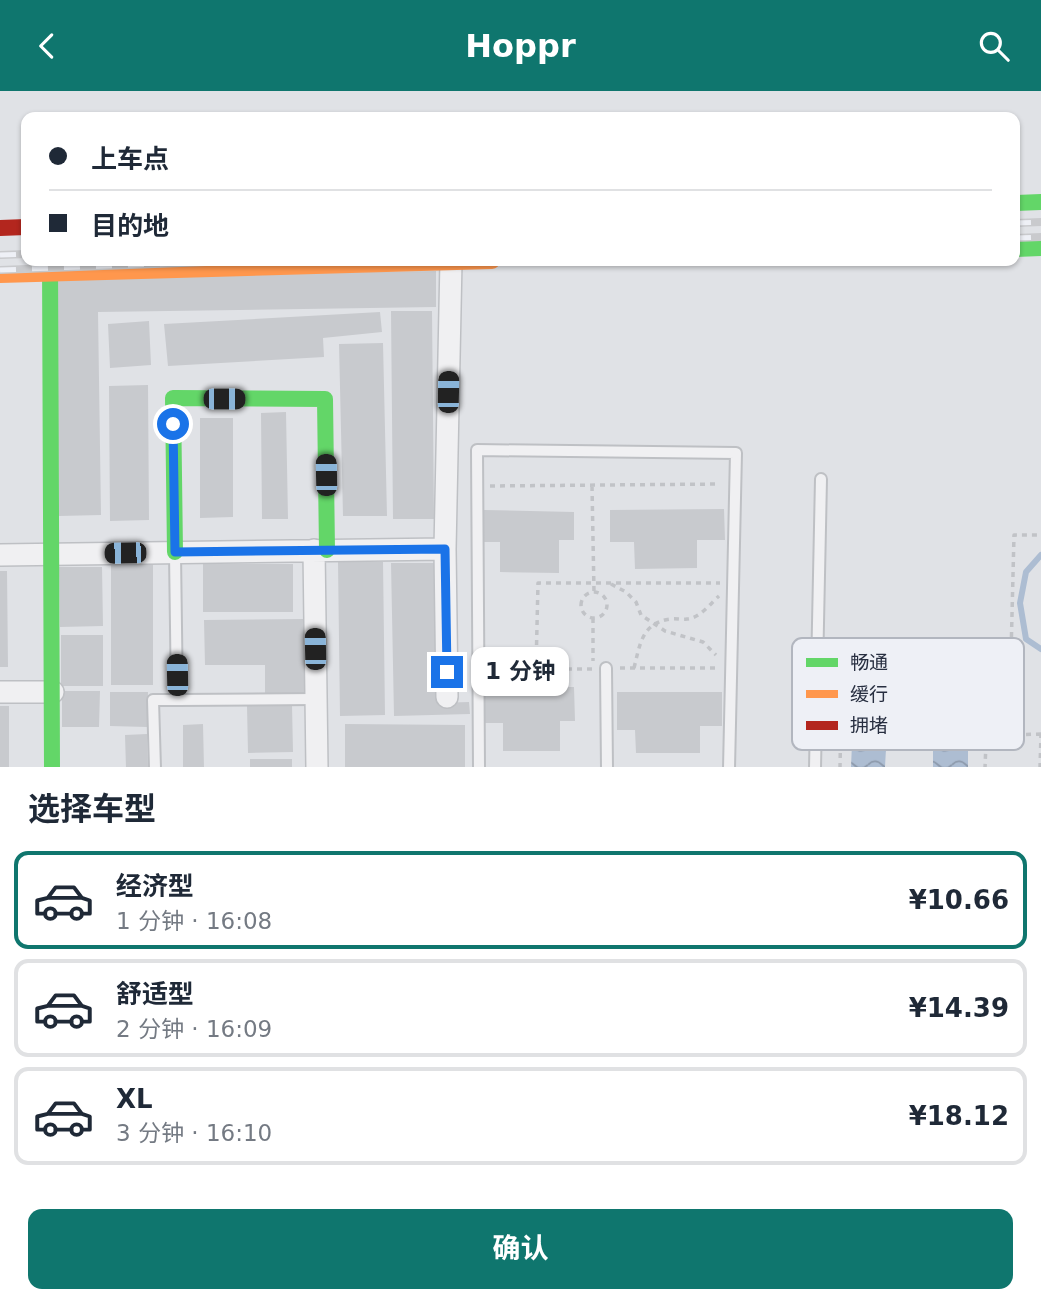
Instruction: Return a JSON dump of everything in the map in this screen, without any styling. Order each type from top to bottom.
[{"type":"street","points":[[1020,203],[1041,202]]},
{"type":"street","points":[[0,228],[21,227]]},
{"type":"street","points":[[1020,249],[1041,248]]},
{"type":"street","points":[[0,275],[50,267],[117,266]]},
{"type":"street","points":[[447,697],[445,549],[451,266]]},
{"type":"street","points":[[50,267],[52,767]]},
{"type":"street","points":[[175,552],[173,398],[324,399],[316,699],[317,767]]},
{"type":"street","points":[[0,555],[445,549]]},
{"type":"street","points":[[0,692],[53,692]]},
{"type":"lane","points":[[479,767],[477,450],[736,453],[733,583],[727,668],[729,767]]},
{"type":"lane","points":[[818,638],[821,479]]},
{"type":"lane","points":[[175,552],[177,700]]},
{"type":"lane","points":[[606,669],[607,767]]},
{"type":"lane","points":[[155,767],[153,700],[316,699]]},
{"type":"path","points":[[477,487],[735,484]]},
{"type":"path","points":[[592,485],[594,592]]},
{"type":"path","points":[[1011,638],[1014,535],[1041,535]]},
{"type":"path","points":[[593,618],[593,669],[536,669],[538,583],[733,583]]},
{"type":"path","points":[[610,583],[626,592],[636,603],[641,615],[664,631],[703,642],[727,668]]},
{"type":"path","points":[[634,669],[644,635],[653,623],[675,618],[688,619],[700,614],[733,583]]},
{"type":"path","points":[[594,592],[605,599],[607,607],[603,615],[593,618],[584,614],[581,606],[586,594],[594,592]]},
{"type":"path","points":[[606,669],[727,668]]},
{"type":"path","points":[[1040,767],[1041,734]]},
{"type":"water","points":[[852,750],[886,750],[885,767],[851,767]]},
{"type":"water","points":[[933,750],[968,750],[968,767],[933,767]]},
{"type":"building","points":[[436,271],[436,307],[98,312],[101,515],[59,516],[56,277]]},
{"type":"building","points":[[391,311],[432,311],[434,519],[393,519]]},
{"type":"building","points":[[380,312],[382,332],[323,338],[324,357],[168,366],[164,324]]},
{"type":"building","points":[[149,321],[151,365],[110,368],[108,324]]},
{"type":"building","points":[[383,343],[387,516],[343,516],[339,344]]},
{"type":"building","points":[[148,385],[149,520],[110,521],[109,386]]},
{"type":"building","points":[[286,412],[288,519],[262,519],[261,413]]},
{"type":"building","points":[[200,418],[233,418],[233,517],[200,518]]},
{"type":"building","points":[[724,509],[725,540],[697,540],[697,568],[635,569],[634,542],[610,542],[610,510]]},
{"type":"building","points":[[484,510],[574,512],[574,540],[559,540],[559,573],[500,572],[500,542],[483,542]]},
{"type":"building","points":[[111,562],[153,562],[153,685],[111,685]]},
{"type":"building","points":[[338,562],[383,562],[385,715],[340,716]]},
{"type":"building","points":[[391,563],[434,563],[437,703],[469,702],[470,714],[394,716]]},
{"type":"building","points":[[203,564],[293,564],[293,612],[203,612]]},
{"type":"building","points":[[59,567],[102,567],[103,626],[60,627]]},
{"type":"building","points":[[0,571],[7,571],[8,667],[0,667]]},
{"type":"building","points":[[305,619],[305,693],[265,694],[265,665],[205,665],[204,620]]},
{"type":"building","points":[[61,635],[103,635],[103,686],[61,686]]},
{"type":"building","points":[[574,687],[575,721],[560,721],[560,751],[503,751],[503,723],[483,723],[483,688]]},
{"type":"building","points":[[62,691],[100,691],[99,727],[62,727]]},
{"type":"building","points":[[110,692],[148,692],[147,727],[110,726]]},
{"type":"building","points":[[617,692],[722,692],[722,726],[700,726],[700,753],[636,753],[635,730],[617,730]]},
{"type":"building","points":[[292,705],[293,752],[248,753],[247,706]]},
{"type":"building","points":[[0,706],[9,706],[9,767],[0,767]]},
{"type":"building","points":[[203,724],[204,767],[183,767],[183,725]]},
{"type":"building","points":[[345,724],[465,725],[465,767],[345,767]]},
{"type":"building","points":[[147,734],[148,767],[126,767],[125,735]]},
{"type":"building","points":[[250,759],[292,759],[292,767],[250,767]]},
{"type":"waterway","points":[[1041,555],[1026,572],[1020,603],[1026,639],[1041,649]]},
{"type":"railway","points":[[1020,223],[1041,222]]},
{"type":"railway","points":[[1020,238],[1041,237]]},
{"type":"railway","points":[[0,255],[21,254]]},
{"type":"railway","points":[[0,270],[103,266]]},
{"type":"traffic: fast","points":[[1020,203],[1041,202]]},
{"type":"traffic: fast","points":[[1020,249],[1041,248]]},
{"type":"traffic: fast","points":[[50,266],[52,767]]},
{"type":"traffic: fast","points":[[175,552],[173,398],[325,399],[327,550]]},
{"type":"traffic: slow","points":[[0,275],[316,266]]},
{"type":"traffic: jam","points":[[0,228],[21,227]]},
{"type":"route","points":[[173,424],[175,552],[445,549],[447,672]]}]
